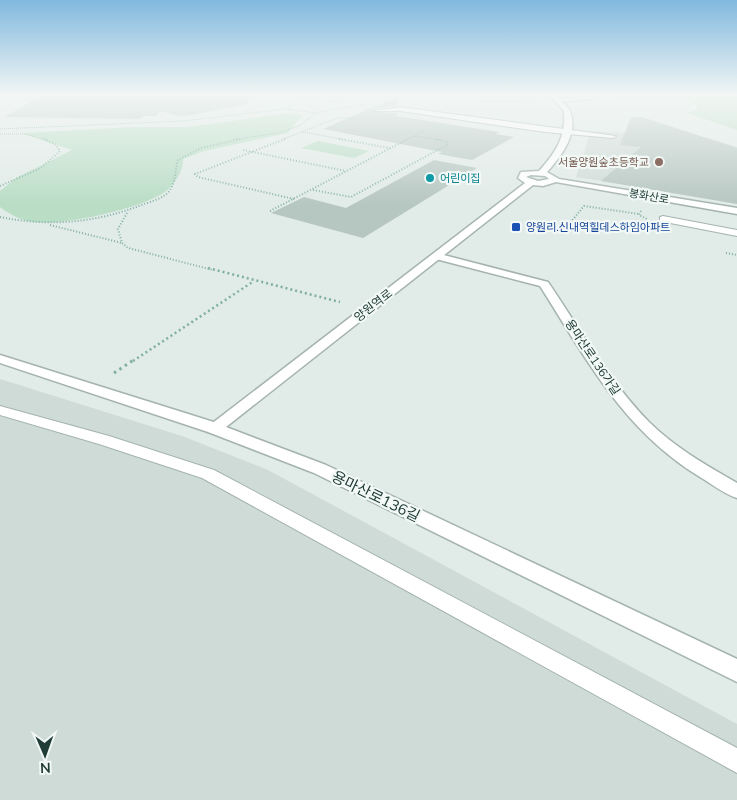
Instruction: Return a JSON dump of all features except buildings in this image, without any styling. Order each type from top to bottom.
[{"type":"street","points":[[542,173],[559,153],[568,133]]},
{"type":"street","points":[[527,173],[542,173],[551,175],[557,181],[548,183],[532,182],[524,179],[522,176],[527,173]]},
{"type":"street","name":"봉화산로","points":[[557,181],[737,211]]},
{"type":"street","name":"양원역로","points":[[214,428],[532,182]]},
{"type":"street","name":"용마산로136가길","points":[[436,256],[544,284],[615,392],[644,426],[682,459],[737,491]]},
{"type":"street","name":"용마산로136길","points":[[0,359],[214,428],[320,468],[737,671]]},
{"type":"lane","points":[[556,131],[613,136]]},
{"type":"lane","points":[[663,219],[737,233]]},
{"type":"lane","points":[[0,410],[208,474],[737,761]]},
{"type":"path","points":[[0,134],[10,131]]},
{"type":"path","points":[[0,217],[33,224],[46,224],[91,220],[127,212],[164,195],[170,190],[176,164],[182,157],[219,142],[283,131]]},
{"type":"path","points":[[270,211],[423,131]]},
{"type":"path","points":[[294,199],[194,175],[197,172],[302,132],[390,148]]},
{"type":"path","points":[[0,186],[41,168],[60,151],[54,143],[46,139],[6,133]]},
{"type":"path","points":[[312,190],[351,198],[447,145],[447,142],[443,140],[414,136]]},
{"type":"path","points":[[243,150],[347,172]]},
{"type":"path","points":[[561,234],[584,206],[639,214]]},
{"type":"path","points":[[122,243],[118,229],[127,212]]},
{"type":"path","points":[[46,224],[122,243],[138,252],[340,302]]},
{"type":"path","points":[[726,253],[737,256]]},
{"type":"path","points":[[114,373],[254,281]]},
{"type":"shaded area","name":"서울양원숲초등학교","points":[[591,131],[709,138],[737,147],[737,202],[576,177]]},
{"type":"shaded area","points":[[0,379],[182,436],[268,470],[737,724],[737,800],[0,800]]},
{"type":"green space","points":[[289,131],[204,151],[183,159],[176,181],[166,191],[140,204],[103,214],[48,223],[21,219],[0,207],[0,191],[16,178],[72,150],[21,133]]},
{"type":"green space","points":[[318,141],[369,151],[354,158],[301,148]]},
{"type":"place","name":"서울양원숲초등학교","points":[[659,162]]},
{"type":"place","name":"어린이집","points":[[430,178]]},
{"type":"place","name":"양원리.신내역힐데스하임아파트","points":[[516,227]]}]
